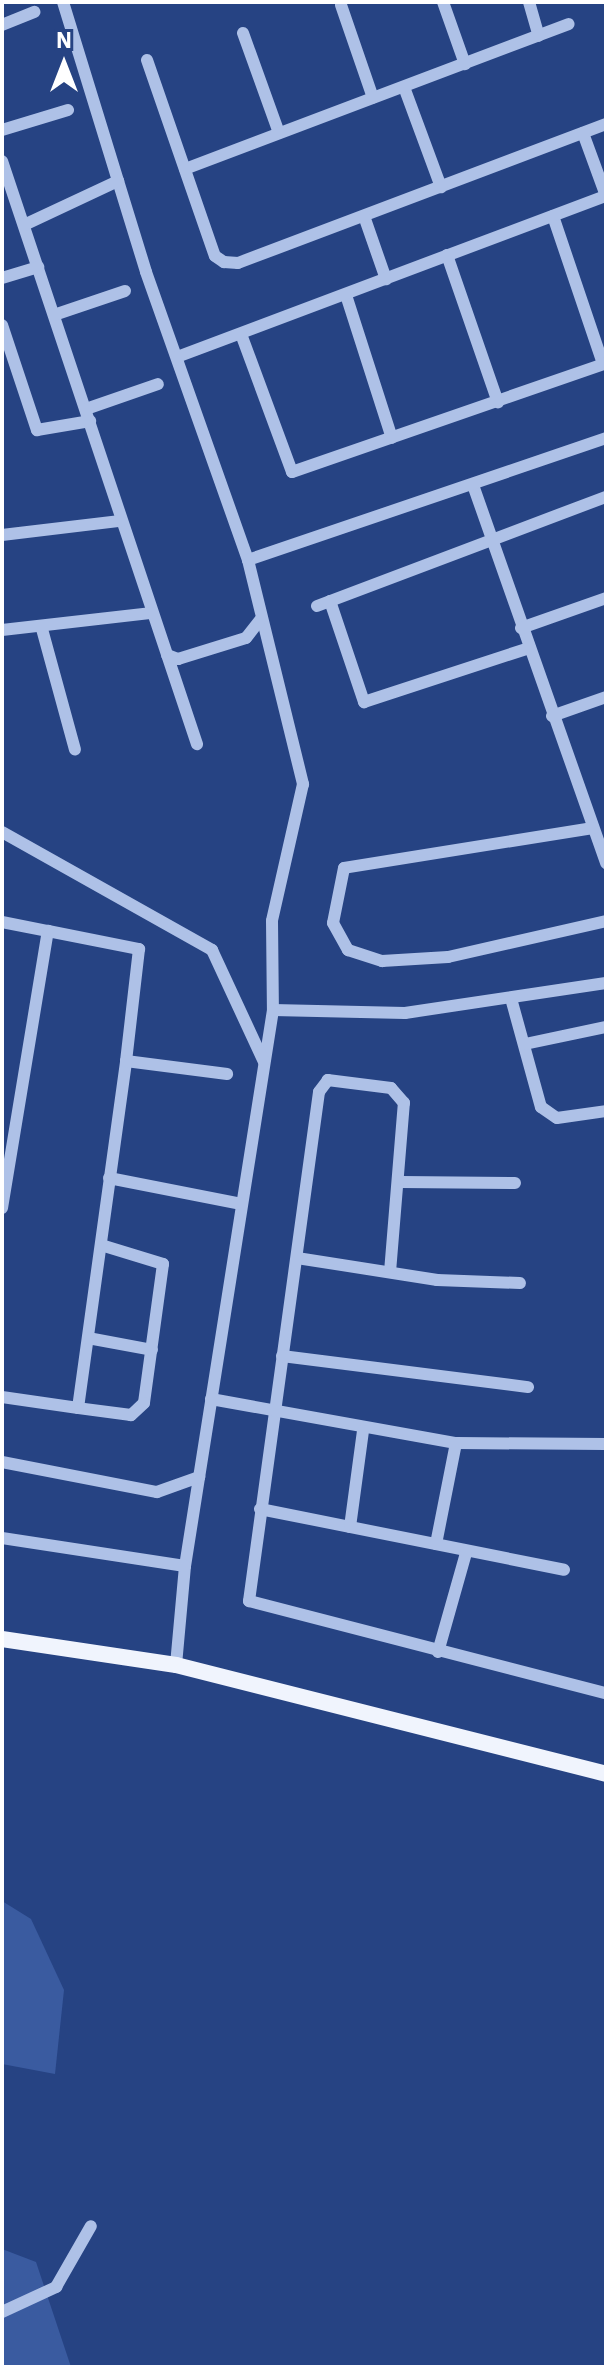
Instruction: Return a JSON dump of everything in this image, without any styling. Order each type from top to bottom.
[{"type":"main road","points":[[2,1639],[176,1665],[606,1774]]},
{"type":"street","points":[[63,2],[118,181],[248,560],[260,620],[301,769],[302,810],[272,921],[273,1010],[185,1566],[176,1665]]},
{"type":"street","points":[[443,2],[465,64]]},
{"type":"street","points":[[529,2],[539,36]]},
{"type":"street","points":[[341,5],[373,98]]},
{"type":"street","points":[[2,25],[35,12]]},
{"type":"street","points":[[185,169],[568,24]]},
{"type":"street","points":[[243,33],[279,133]]},
{"type":"street","points":[[147,60],[215,256],[224,262],[364,216],[606,124]]},
{"type":"street","points":[[404,87],[441,187]]},
{"type":"street","points":[[2,130],[68,110]]},
{"type":"street","points":[[177,357],[606,196],[583,133]]},
{"type":"street","points":[[2,161],[5,179],[24,225],[120,521],[197,744]]},
{"type":"street","points":[[24,225],[118,181]]},
{"type":"street","points":[[364,216],[386,279]]},
{"type":"street","points":[[241,334],[289,471],[605,364],[553,216]]},
{"type":"street","points":[[447,255],[498,402]]},
{"type":"street","points":[[2,278],[38,267]]},
{"type":"street","points":[[54,315],[125,291]]},
{"type":"street","points":[[346,295],[392,438]]},
{"type":"street","points":[[2,325],[37,430],[88,415],[158,384]]},
{"type":"street","points":[[248,560],[606,438]]},
{"type":"street","points":[[473,485],[606,863]]},
{"type":"street","points":[[317,606],[606,497]]},
{"type":"street","points":[[2,535],[120,521]]},
{"type":"street","points":[[521,628],[606,598]]},
{"type":"street","points":[[330,601],[360,701],[529,648]]},
{"type":"street","points":[[2,630],[42,629],[152,613]]},
{"type":"street","points":[[167,655],[178,659],[246,638],[260,620]]},
{"type":"street","points":[[42,629],[75,750]]},
{"type":"street","points":[[552,716],[606,697]]},
{"type":"street","points":[[593,828],[344,868],[333,923],[348,950],[382,961],[448,957],[606,921]]},
{"type":"street","points":[[2,832],[212,950],[264,1063]]},
{"type":"street","points":[[2,922],[139,949],[78,1408]]},
{"type":"street","points":[[2,1208],[48,931]]},
{"type":"street","points":[[273,1010],[405,1013],[512,1002],[606,983]]},
{"type":"street","points":[[512,1002],[541,1107],[557,1118],[606,1111]]},
{"type":"street","points":[[525,1044],[606,1027]]},
{"type":"street","points":[[126,1061],[227,1074]]},
{"type":"street","points":[[390,1272],[401,1182],[402,1097],[391,1088],[328,1080],[319,1092],[260,1509],[251,1605],[606,1693]]},
{"type":"street","points":[[109,1178],[241,1204]]},
{"type":"street","points":[[401,1182],[515,1183]]},
{"type":"street","points":[[2,1397],[138,1413],[152,1350],[162,1260],[101,1245]]},
{"type":"street","points":[[297,1258],[390,1272],[520,1283]]},
{"type":"street","points":[[88,1338],[152,1350]]},
{"type":"street","points":[[282,1356],[528,1387]]},
{"type":"street","points":[[211,1399],[363,1431],[456,1443],[606,1444]]},
{"type":"street","points":[[350,1527],[363,1431]]},
{"type":"street","points":[[436,1544],[456,1443]]},
{"type":"street","points":[[2,1462],[157,1492],[199,1477]]},
{"type":"street","points":[[260,1509],[436,1544],[466,1553],[564,1570]]},
{"type":"street","points":[[2,1538],[185,1566]]},
{"type":"street","points":[[438,1652],[466,1553]]},
{"type":"street","points":[[2,2312],[56,2287],[91,2226]]},
{"type":"shaded area","points":[[2,1901],[31,1919],[64,1990],[55,2074],[2,2064]]},
{"type":"shaded area","points":[[2,2249],[36,2262],[71,2367],[2,2367]]}]
